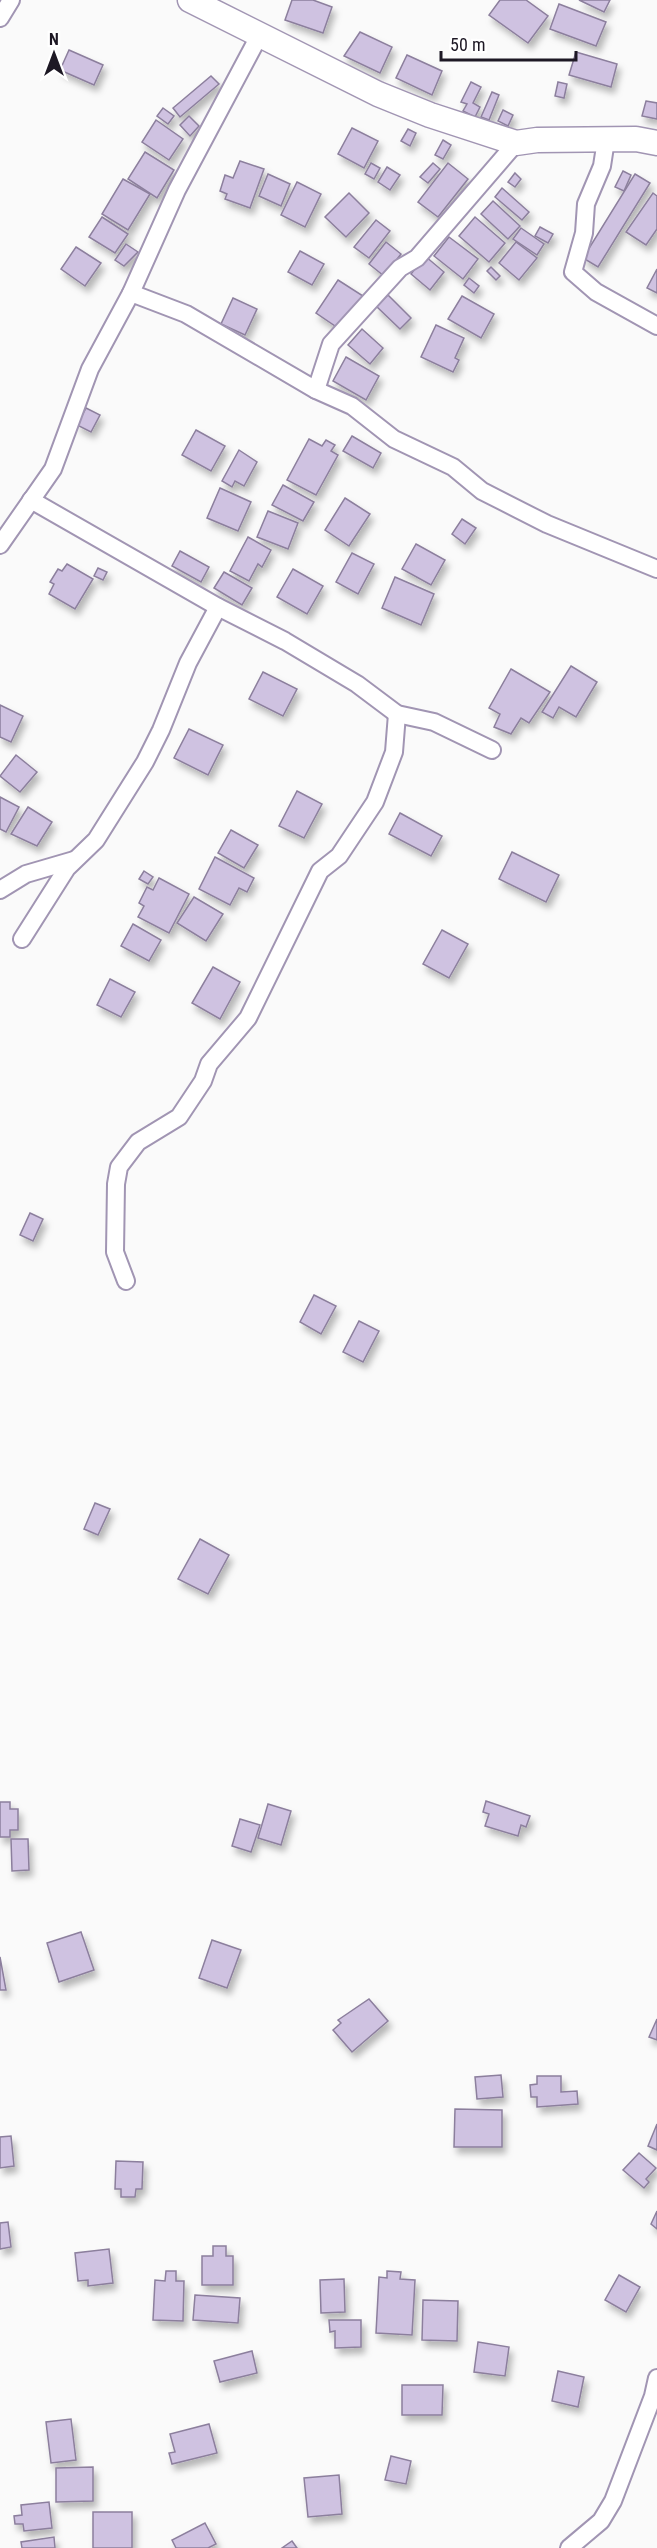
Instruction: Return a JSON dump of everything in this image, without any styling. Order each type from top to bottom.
[{"type":"street","points":[[0,18],[11,0]]},
{"type":"street","points":[[190,0],[378,94],[429,115],[516,143],[537,140],[636,139],[657,143]]},
{"type":"street","points":[[0,545],[53,469],[90,369],[131,294],[177,190],[259,36]]},
{"type":"street","points":[[606,140],[602,166],[586,204],[584,234],[573,272],[596,292],[657,326]]},
{"type":"street","points":[[316,390],[331,344],[400,268],[417,258],[516,143]]},
{"type":"street","points":[[131,294],[186,314],[316,390],[352,406],[394,439],[453,468],[482,491],[547,524],[657,569]]},
{"type":"street","points":[[31,500],[218,607],[303,652],[357,684],[397,714],[434,722],[492,750]]},
{"type":"street","points":[[22,939],[74,860],[96,840],[144,762],[161,730],[188,663],[218,607]]},
{"type":"street","points":[[126,1281],[116,1252],[116,1184],[119,1167],[138,1142],[179,1118],[203,1081],[209,1064],[248,1018],[320,871],[339,856],[375,802],[394,752],[397,714]]},
{"type":"street","points":[[0,890],[26,874],[74,860]]},
{"type":"street","points":[[569,2548],[601,2521],[613,2501],[653,2396],[657,2378]]},
{"type":"building","points":[[292,0],[313,0],[332,7],[323,33],[285,20]]},
{"type":"building","points":[[500,0],[526,0],[548,16],[528,43],[489,15]]},
{"type":"building","points":[[579,0],[610,0],[604,12]]},
{"type":"building","points":[[559,4],[606,22],[596,46],[550,29]]},
{"type":"building","points":[[360,32],[392,47],[380,73],[344,56]]},
{"type":"building","points":[[69,50],[103,65],[94,85],[60,70]]},
{"type":"building","points":[[576,52],[617,64],[611,87],[569,75]]},
{"type":"building","points":[[407,55],[442,71],[432,95],[396,78]]},
{"type":"building","points":[[211,76],[219,84],[180,117],[173,108]]},
{"type":"building","points":[[471,82],[481,87],[473,103],[480,107],[475,117],[463,111],[467,104],[461,102]]},
{"type":"building","points":[[558,82],[567,84],[564,98],[555,96]]},
{"type":"building","points":[[492,92],[499,95],[489,120],[481,117]]},
{"type":"building","points":[[646,101],[657,103],[657,119],[642,116]]},
{"type":"building","points":[[163,108],[174,116],[168,124],[157,116]]},
{"type":"building","points":[[503,110],[513,115],[508,126],[498,121]]},
{"type":"building","points":[[189,116],[199,126],[190,136],[180,125]]},
{"type":"building","points":[[156,120],[183,139],[169,160],[142,142]]},
{"type":"building","points":[[352,128],[378,141],[364,168],[338,154]]},
{"type":"building","points":[[408,129],[416,133],[410,146],[401,141]]},
{"type":"building","points":[[443,140],[451,145],[443,159],[435,155]]},
{"type":"building","points":[[145,152],[174,170],[157,198],[128,179]]},
{"type":"building","points":[[240,161],[264,169],[250,208],[225,199],[227,194],[220,191],[225,175],[233,178]]},
{"type":"building","points":[[371,163],[380,168],[374,179],[365,174]]},
{"type":"building","points":[[433,163],[440,169],[428,183],[420,177]]},
{"type":"building","points":[[448,163],[468,179],[438,217],[418,202]]},
{"type":"building","points":[[387,167],[400,175],[390,190],[378,182]]},
{"type":"building","points":[[623,171],[631,175],[624,191],[615,187]]},
{"type":"building","points":[[515,173],[521,179],[515,187],[508,182]]},
{"type":"building","points":[[268,174],[290,184],[281,206],[259,196]]},
{"type":"building","points":[[635,174],[650,183],[598,267],[583,258]]},
{"type":"building","points":[[123,179],[150,194],[128,230],[102,214]]},
{"type":"building","points":[[297,182],[321,194],[305,227],[281,215]]},
{"type":"building","points":[[502,188],[529,212],[522,220],[495,197]]},
{"type":"building","points":[[349,193],[369,213],[346,237],[325,217]]},
{"type":"building","points":[[653,193],[657,196],[657,229],[646,245],[626,232]]},
{"type":"building","points":[[493,201],[520,226],[508,239],[481,214]]},
{"type":"building","points":[[102,217],[128,234],[115,253],[89,237]]},
{"type":"building","points":[[475,217],[505,243],[489,262],[459,236]]},
{"type":"building","points":[[376,220],[390,231],[369,258],[354,247]]},
{"type":"building","points":[[540,227],[553,234],[548,243],[535,236]]},
{"type":"building","points":[[521,228],[544,244],[537,255],[513,239]]},
{"type":"building","points":[[449,237],[478,259],[463,279],[434,256]]},
{"type":"building","points":[[386,242],[401,254],[384,276],[369,264]]},
{"type":"building","points":[[516,242],[537,258],[519,280],[499,263]]},
{"type":"building","points":[[126,244],[138,252],[124,266],[115,260]]},
{"type":"building","points":[[76,247],[101,263],[85,286],[61,269]]},
{"type":"building","points":[[300,251],[324,264],[312,285],[288,272]]},
{"type":"building","points":[[425,256],[444,272],[430,290],[411,274]]},
{"type":"building","points":[[491,267],[500,276],[496,280],[487,271]]},
{"type":"building","points":[[657,269],[657,293],[647,288]]},
{"type":"building","points":[[469,278],[479,286],[474,293],[464,285]]},
{"type":"building","points":[[338,280],[363,296],[341,330],[316,313]]},
{"type":"building","points":[[388,295],[411,318],[400,329],[376,306]]},
{"type":"building","points":[[462,296],[494,314],[481,338],[448,319]]},
{"type":"building","points":[[233,298],[257,309],[245,335],[221,324]]},
{"type":"building","points":[[436,325],[464,338],[455,358],[459,360],[453,372],[421,357]]},
{"type":"building","points":[[362,329],[383,348],[370,364],[348,345]]},
{"type":"building","points":[[346,357],[379,376],[366,400],[333,381]]},
{"type":"building","points":[[86,408],[100,415],[91,432],[77,425]]},
{"type":"building","points":[[196,430],[225,446],[211,471],[182,455]]},
{"type":"building","points":[[352,436],[381,453],[373,468],[343,451]]},
{"type":"building","points":[[309,439],[322,446],[326,440],[335,445],[331,451],[338,455],[316,495],[287,480]]},
{"type":"building","points":[[239,450],[257,462],[244,486],[235,481],[232,487],[222,481]]},
{"type":"building","points":[[283,485],[314,502],[303,521],[272,505]]},
{"type":"building","points":[[220,488],[251,502],[238,531],[207,518]]},
{"type":"building","points":[[345,498],[370,514],[349,546],[325,530]]},
{"type":"building","points":[[268,511],[298,523],[288,549],[257,537]]},
{"type":"building","points":[[462,519],[476,528],[465,544],[452,534]]},
{"type":"building","points":[[248,537],[271,550],[262,567],[258,564],[249,581],[230,571]]},
{"type":"building","points":[[416,544],[445,560],[431,585],[402,569]]},
{"type":"building","points":[[180,551],[209,567],[201,582],[172,566]]},
{"type":"building","points":[[352,553],[374,564],[358,594],[336,582]]},
{"type":"building","points":[[67,564],[93,579],[75,609],[49,594],[54,584],[50,582],[58,569],[62,571]]},
{"type":"building","points":[[98,568],[107,572],[103,580],[94,576]]},
{"type":"building","points":[[293,569],[323,586],[307,614],[277,597]]},
{"type":"building","points":[[224,572],[252,588],[242,605],[214,588]]},
{"type":"building","points":[[395,577],[434,594],[421,625],[382,608]]},
{"type":"building","points":[[571,666],[597,682],[576,717],[559,707],[553,718],[542,712]]},
{"type":"building","points":[[511,669],[550,692],[529,723],[521,718],[511,734],[494,727],[500,714],[489,708]]},
{"type":"building","points":[[263,672],[297,689],[283,716],[249,699]]},
{"type":"building","points":[[0,705],[23,716],[11,742],[0,737]]},
{"type":"building","points":[[189,729],[223,745],[208,775],[174,758]]},
{"type":"building","points":[[16,755],[37,772],[20,792],[0,776]]},
{"type":"building","points":[[297,791],[322,804],[304,838],[279,826]]},
{"type":"building","points":[[0,797],[19,807],[6,832],[0,829]]},
{"type":"building","points":[[28,807],[52,822],[37,846],[11,834]]},
{"type":"building","points":[[400,813],[442,836],[431,856],[389,834]]},
{"type":"building","points":[[231,830],[258,845],[244,868],[218,853]]},
{"type":"building","points":[[512,852],[559,875],[546,902],[499,879]]},
{"type":"building","points":[[215,857],[254,878],[247,892],[239,888],[230,905],[199,889]]},
{"type":"building","points":[[144,871],[153,877],[148,884],[139,879]]},
{"type":"building","points":[[159,878],[189,894],[169,933],[138,917],[144,906],[139,903],[147,887],[153,890]]},
{"type":"building","points":[[194,897],[223,914],[206,941],[177,923]]},
{"type":"building","points":[[133,924],[161,940],[149,961],[121,946]]},
{"type":"building","points":[[442,930],[468,944],[449,978],[423,964]]},
{"type":"building","points":[[213,967],[240,982],[220,1019],[192,1003]]},
{"type":"building","points":[[110,979],[135,992],[121,1017],[97,1005]]},
{"type":"building","points":[[30,1213],[43,1219],[33,1241],[20,1235]]},
{"type":"building","points":[[314,1295],[336,1306],[321,1334],[300,1322]]},
{"type":"building","points":[[359,1321],[379,1331],[363,1362],[343,1352]]},
{"type":"building","points":[[95,1503],[110,1509],[98,1535],[84,1529]]},
{"type":"building","points":[[200,1539],[229,1555],[208,1594],[178,1579]]},
{"type":"building","points":[[486,1801],[530,1816],[526,1827],[521,1825],[518,1836],[485,1826],[489,1814],[483,1812]]},
{"type":"building","points":[[0,1802],[10,1802],[10,1809],[18,1809],[18,1830],[10,1830],[10,1837],[0,1837]]},
{"type":"building","points":[[268,1804],[291,1811],[281,1845],[258,1838]]},
{"type":"building","points":[[240,1819],[260,1825],[251,1852],[232,1846]]},
{"type":"building","points":[[11,1839],[28,1839],[29,1870],[12,1871]]},
{"type":"building","points":[[81,1932],[94,1970],[59,1982],[47,1943]]},
{"type":"building","points":[[212,1940],[241,1950],[227,1988],[199,1978]]},
{"type":"building","points":[[0,1957],[6,1990],[0,1990]]},
{"type":"building","points":[[369,1999],[388,2021],[352,2052],[333,2030],[341,2023],[338,2020]]},
{"type":"building","points":[[657,2019],[657,2040],[649,2037]]},
{"type":"building","points":[[501,2075],[503,2097],[477,2099],[475,2077]]},
{"type":"building","points":[[537,2076],[561,2076],[561,2092],[577,2091],[578,2104],[537,2107],[537,2097],[531,2097],[530,2085],[537,2084]]},
{"type":"building","points":[[455,2109],[502,2110],[502,2147],[454,2147]]},
{"type":"building","points":[[657,2124],[657,2150],[648,2146]]},
{"type":"building","points":[[11,2136],[14,2166],[0,2168],[0,2137]]},
{"type":"building","points":[[639,2153],[656,2168],[646,2179],[649,2182],[644,2188],[623,2170]]},
{"type":"building","points":[[116,2161],[143,2162],[142,2189],[136,2189],[135,2197],[121,2197],[121,2189],[115,2189]]},
{"type":"building","points":[[657,2211],[657,2229],[651,2224]]},
{"type":"building","points":[[8,2222],[11,2247],[0,2249],[0,2223]]},
{"type":"building","points":[[213,2246],[226,2246],[226,2256],[233,2256],[233,2285],[202,2285],[202,2256],[213,2256]]},
{"type":"building","points":[[109,2249],[113,2283],[88,2286],[88,2280],[78,2281],[75,2253]]},
{"type":"building","points":[[166,2271],[176,2271],[176,2281],[184,2281],[183,2321],[153,2320],[155,2280],[165,2281]]},
{"type":"building","points":[[387,2271],[401,2272],[400,2279],[415,2280],[412,2335],[376,2333],[379,2277],[387,2278]]},
{"type":"building","points":[[619,2275],[640,2287],[626,2312],[605,2300]]},
{"type":"building","points":[[344,2279],[345,2312],[321,2313],[320,2280]]},
{"type":"building","points":[[195,2295],[240,2298],[238,2323],[193,2320]]},
{"type":"building","points":[[423,2300],[458,2301],[457,2341],[422,2340]]},
{"type":"building","points":[[329,2320],[361,2320],[361,2347],[335,2348],[335,2331],[330,2332]]},
{"type":"building","points":[[478,2342],[509,2347],[505,2376],[474,2372]]},
{"type":"building","points":[[252,2351],[257,2373],[220,2382],[214,2361]]},
{"type":"building","points":[[558,2371],[584,2377],[578,2407],[552,2401]]},
{"type":"building","points":[[402,2385],[443,2385],[442,2415],[402,2415]]},
{"type":"building","points":[[71,2419],[76,2460],[51,2463],[46,2422]]},
{"type":"building","points":[[209,2424],[217,2453],[172,2464],[169,2453],[175,2452],[170,2434]]},
{"type":"building","points":[[391,2456],[411,2461],[406,2484],[385,2480]]},
{"type":"building","points":[[93,2467],[93,2501],[56,2502],[56,2468]]},
{"type":"building","points":[[339,2475],[342,2514],[308,2517],[304,2478]]},
{"type":"building","points":[[49,2502],[52,2528],[24,2531],[23,2524],[15,2524],[14,2516],[22,2515],[21,2505]]},
{"type":"building","points":[[93,2512],[132,2512],[132,2548],[93,2548]]},
{"type":"building","points":[[205,2523],[216,2544],[208,2548],[176,2548],[172,2540]]},
{"type":"building","points":[[54,2537],[55,2548],[22,2548],[21,2542]]},
{"type":"building","points":[[292,2541],[297,2548],[282,2548]]}]
